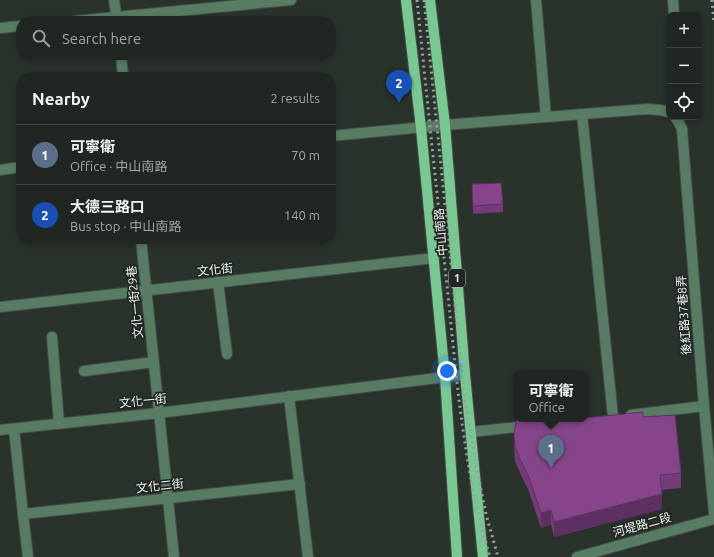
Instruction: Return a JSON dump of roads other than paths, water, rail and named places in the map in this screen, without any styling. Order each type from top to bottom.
[{"type":"main road","name":"中山南路","points":[[406,0],[426,127],[434,258],[445,377],[457,557]]},
{"type":"main road","name":"中山南路","points":[[430,0],[445,126],[465,375],[483,557]]},
{"type":"street","points":[[109,0],[115,16]]},
{"type":"street","points":[[114,0],[116,16]]},
{"type":"street","points":[[144,16],[291,0]]},
{"type":"street","points":[[536,0],[546,117]]},
{"type":"street","points":[[672,0],[674,12]]},
{"type":"street","points":[[0,28],[16,26]]},
{"type":"street","points":[[121,60],[123,72]]},
{"type":"street","points":[[336,136],[647,109],[666,111]]},
{"type":"street","points":[[582,114],[609,417],[704,406]]},
{"type":"street","name":"後紅路37巷8弄","points":[[677,120],[682,129],[714,514]]},
{"type":"street","points":[[0,170],[16,168]]},
{"type":"street","name":"文化一街29巷","points":[[141,244],[174,557]]},
{"type":"street","name":"文化街","points":[[0,307],[434,258]]},
{"type":"street","points":[[218,282],[227,354]]},
{"type":"street","points":[[52,337],[59,423]]},
{"type":"street","points":[[84,371],[154,362]]},
{"type":"street","name":"文化一街","points":[[0,430],[159,413],[465,375]]},
{"type":"street","points":[[289,396],[308,557]]},
{"type":"street","points":[[0,425],[0,430]]},
{"type":"street","points":[[471,432],[534,425]]},
{"type":"street","points":[[14,428],[28,557]]},
{"type":"street","name":"文化二街","points":[[23,514],[300,484]]},
{"type":"street","name":"河堤路二段","points":[[577,557],[714,519]]},
{"type":"railway","points":[[417,0],[463,427],[474,493],[490,557]]},
{"type":"railway","points":[[424,0],[465,401],[486,514],[498,557]]},
{"type":"railway","points":[[712,0],[714,24]]},
{"type":"place","name":"大德三路口","points":[[399,103]]},
{"type":"place","name":"可寧衛","points":[[551,468]]}]
